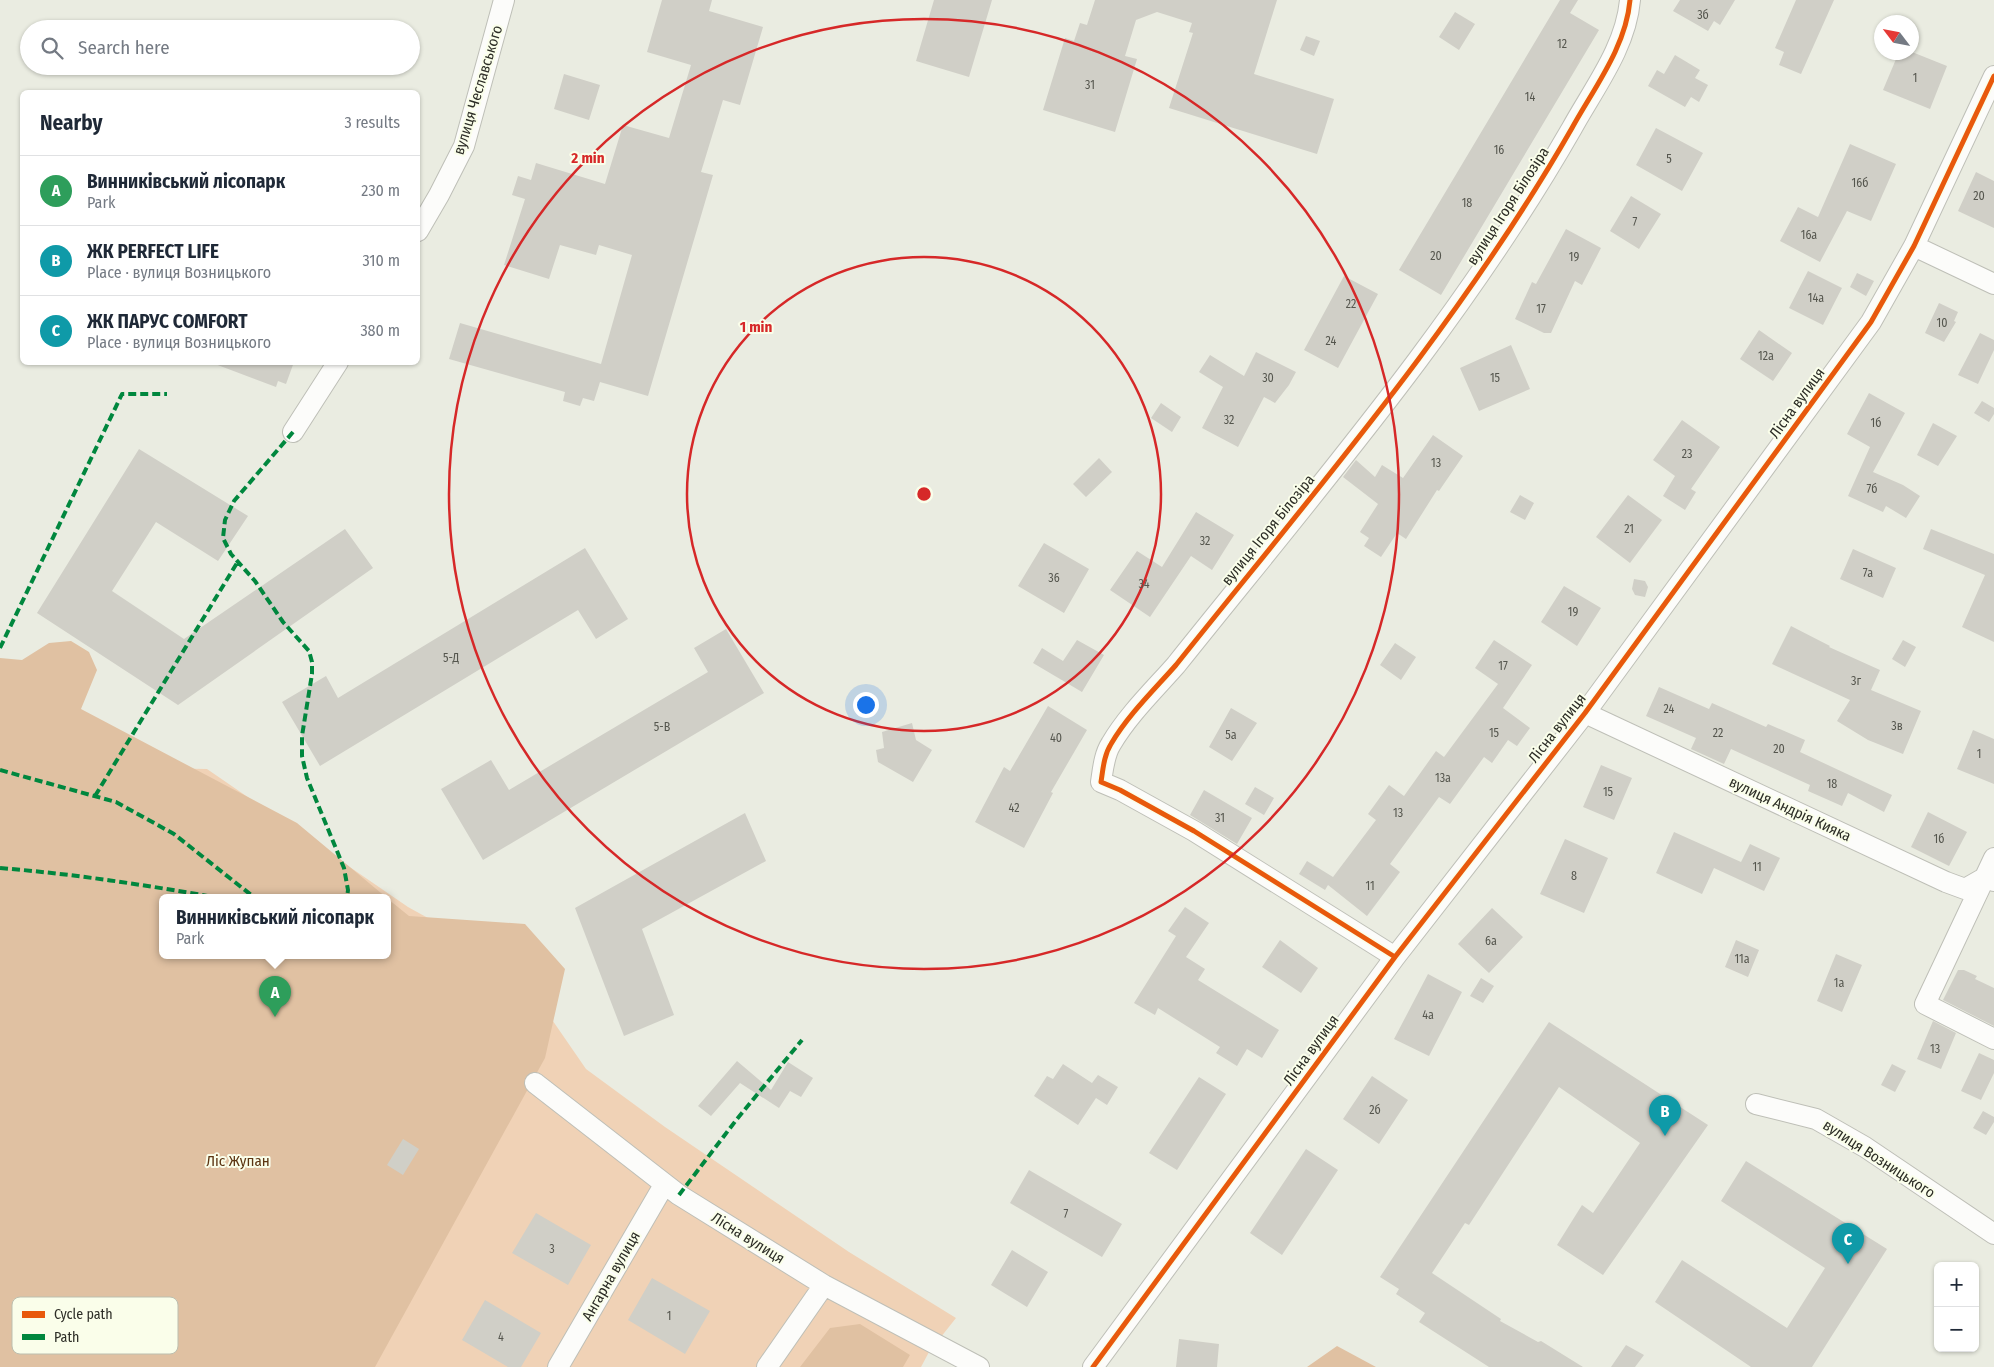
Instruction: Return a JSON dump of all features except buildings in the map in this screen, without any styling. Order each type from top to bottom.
[{"type":"street","name":"вулиця Чеславського","points":[[420,227],[439,195],[464,146],[504,0]]},
{"type":"street","name":"вулиця Ігоря Білозіра","points":[[1395,957],[1194,832],[1120,790],[1101,782],[1104,762],[1110,745],[1138,708],[1176,665],[1421,357],[1536,190],[1618,47],[1629,13],[1630,0]]},
{"type":"street","name":"Лісна вулиця","points":[[1093,1367],[1395,957],[1585,713],[1872,322],[1914,246],[1994,76]]},
{"type":"street","points":[[1914,246],[1994,284]]},
{"type":"street","points":[[294,432],[336,365]]},
{"type":"street","name":"вулиця Андрія Кияка","points":[[1585,713],[1946,882],[1965,889],[1990,880]]},
{"type":"street","points":[[1994,858],[1990,880],[1925,1004],[1994,1039]]},
{"type":"street","name":"Лісна вулиця","points":[[535,1083],[664,1185],[824,1285],[979,1367]]},
{"type":"street","name":"вулиця Возницького","points":[[1756,1104],[1816,1118],[1865,1147],[1994,1234]]},
{"type":"street","name":"Ангарна вулиця","points":[[558,1367],[664,1185]]},
{"type":"street","points":[[767,1367],[824,1285]]},
{"type":"green space","name":"Ліс Жупан","points":[[71,641],[89,652],[97,670],[81,709],[297,823],[382,894],[159,894],[159,959],[391,959],[391,901],[409,916],[525,924],[565,969],[545,1058],[375,1367],[0,1367],[0,658],[22,660],[49,643]]},
{"type":"green space","name":"Ліс Жупан","points":[[0,746],[37,766],[207,769],[389,894],[159,894],[159,959],[391,959],[391,895],[408,907],[515,966],[586,1069],[665,1127],[849,1252],[956,1318],[929,1352],[921,1367],[0,1367]]},
{"type":"green space","points":[[860,1324],[910,1355],[903,1367],[800,1367],[830,1328]]},
{"type":"green space","points":[[1337,1346],[1376,1367],[1307,1367]]},
{"type":"marked path","points":[[0,648],[122,394],[167,394]]},
{"type":"marked path","points":[[293,432],[234,501],[225,520],[223,538],[231,554],[255,581],[283,622],[309,651],[312,662],[312,674],[302,736],[302,756],[307,778],[344,868],[348,894]]},
{"type":"marked path","points":[[95,796],[237,563]]},
{"type":"marked path","points":[[0,770],[116,802],[174,834],[250,894]]},
{"type":"marked path","points":[[0,868],[110,880],[195,894]]},
{"type":"marked path","points":[[679,1195],[737,1119],[802,1040]]},
{"type":"cycle path","points":[[1395,957],[1194,831],[1120,790],[1101,782],[1105,757],[1125,723],[1176,665],[1333,470],[1435,337],[1483,269],[1529,200],[1608,67],[1622,34],[1630,0]]},
{"type":"cycle path","points":[[1093,1367],[1395,957],[1585,713],[1871,322],[1914,246],[1994,76]]},
{"type":"place","name":"Винниківський лісопарк","points":[[275,1017]]},
{"type":"place","name":"ЖК PERFECT LIFE","points":[[1665,1136]]},
{"type":"place","name":"ЖК ПАРУС COMFORT","points":[[1848,1264]]}]
